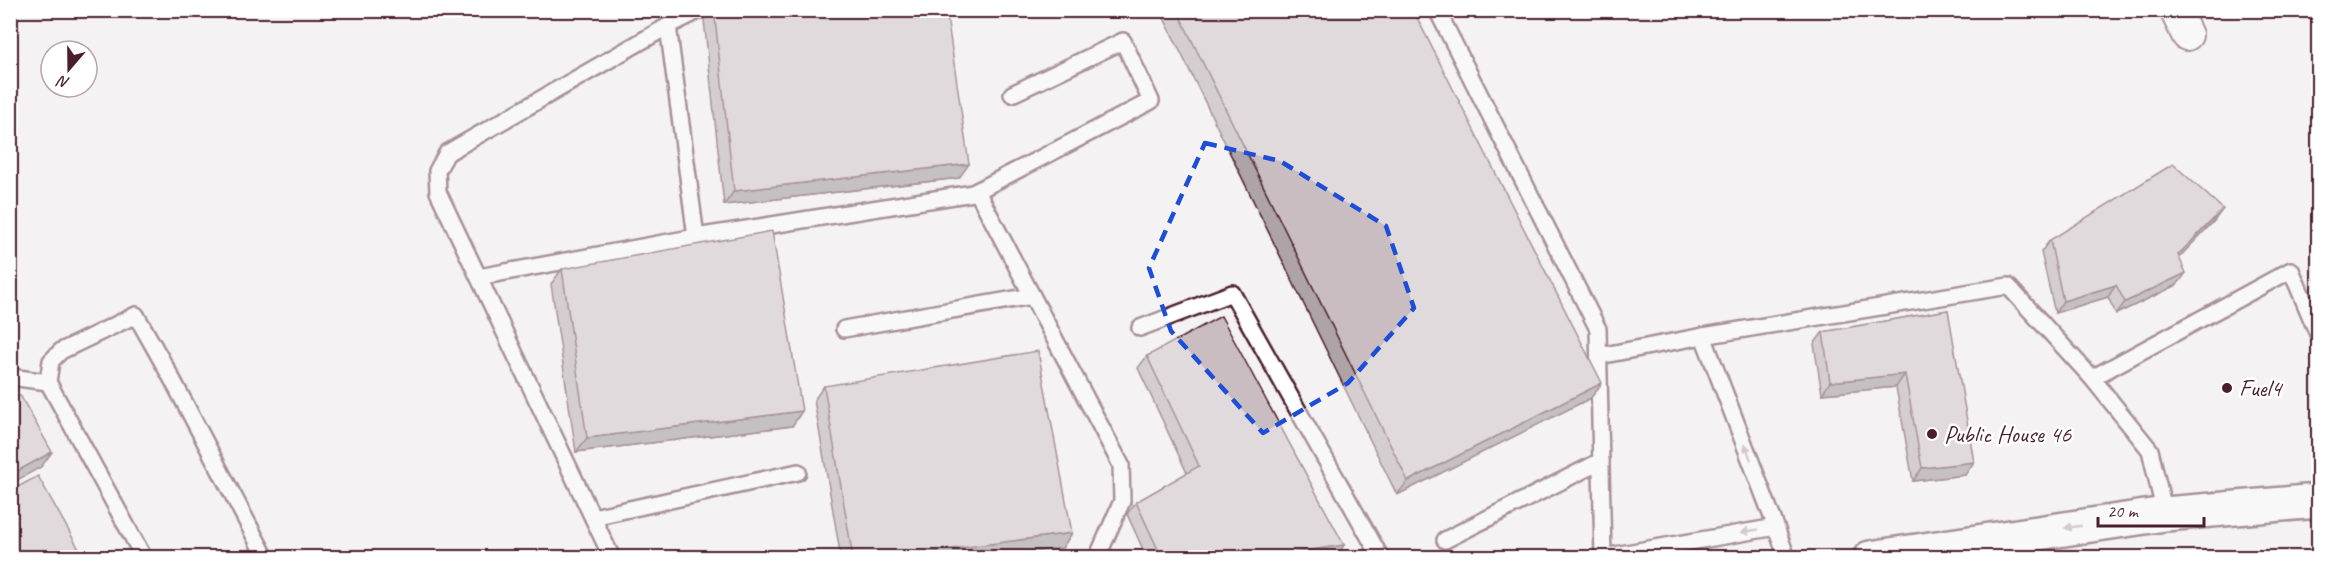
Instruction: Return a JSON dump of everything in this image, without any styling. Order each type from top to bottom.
[{"type":"highway","points":[[1870,558],[2165,514],[2319,501]]},
{"type":"lane","points":[[612,558],[438,192],[437,171],[447,153],[668,26],[700,10]]},
{"type":"lane","points":[[1437,10],[1598,329],[1603,557],[1776,527]]},
{"type":"lane","points":[[668,26],[696,237]]},
{"type":"lane","points":[[479,277],[696,237],[977,191],[1151,101],[1123,40],[1012,94]]},
{"type":"lane","points":[[977,191],[1121,465],[1122,501],[1097,558]]},
{"type":"lane","points":[[2092,378],[2291,270],[2319,334]]},
{"type":"lane","points":[[1599,356],[1703,336],[2008,286],[2092,378],[2150,450],[2165,514]]},
{"type":"lane","points":[[1140,328],[1232,293],[1381,558]]},
{"type":"lane","points":[[844,329],[1032,296]]},
{"type":"lane","points":[[144,558],[48,382],[51,362],[61,351],[136,315],[266,558]]},
{"type":"lane","points":[[1703,336],[1787,558]]},
{"type":"lane","points":[[10,377],[48,382]]},
{"type":"lane","points":[[1445,540],[1601,461]]},
{"type":"lane","points":[[593,517],[798,472]]},
{"type":"highlighted area","points":[[1205,143],[1280,161],[1386,226],[1414,308],[1348,383],[1263,433],[1171,331],[1149,268]]},
{"type":"building","points":[[714,10],[946,10],[969,164],[734,191]]},
{"type":"building","points":[[1177,10],[1413,10],[1602,383],[1408,481]]},
{"type":"building","points":[[2173,164],[2223,209],[2178,255],[2186,273],[2125,302],[2116,285],[2063,301],[2050,240]]},
{"type":"building","points":[[772,231],[802,411],[587,438],[562,269]]},
{"type":"building","name":"Public House 46","points":[[1948,310],[1974,462],[1922,468],[1905,374],[1830,382],[1823,332]]},
{"type":"building","points":[[1221,316],[1344,545],[1257,558],[1162,558],[1136,502],[1199,466],[1147,356]]},
{"type":"building","points":[[1038,351],[1072,533],[884,558],[853,558],[824,386]]},
{"type":"building","points":[[20,395],[52,452],[10,475],[10,400]]},
{"type":"building","points":[[38,476],[84,558],[10,558],[10,478],[16,488]]},
{"type":"place","name":"Fuel4","points":[[2227,388]]},
{"type":"place","name":"Public House 46","points":[[1932,434]]}]
